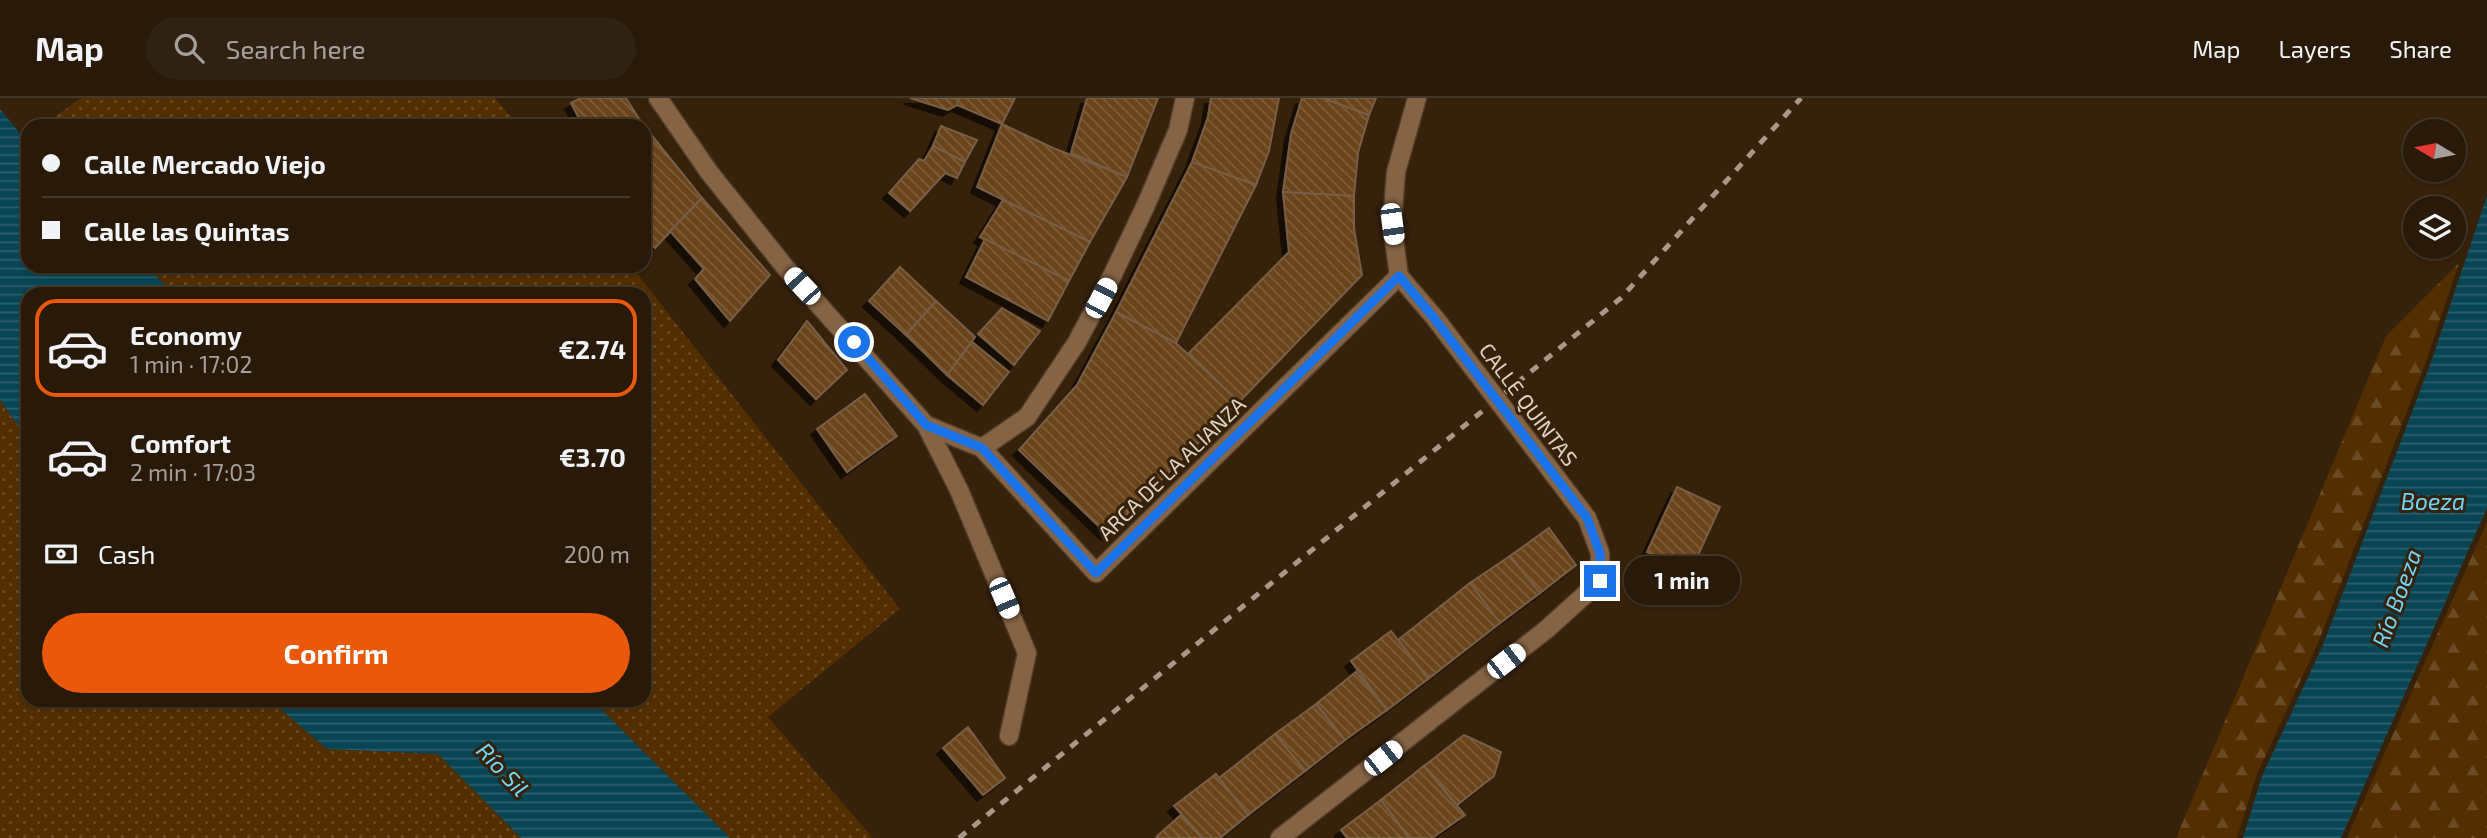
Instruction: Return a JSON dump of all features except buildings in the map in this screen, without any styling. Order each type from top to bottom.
[{"type":"street","points":[[658,98],[709,172],[785,267],[926,425],[959,490],[1027,653],[1009,736]]},
{"type":"street","points":[[926,425],[982,448],[1027,417],[1077,342],[1112,276],[1178,130],[1185,98]]},
{"type":"street","points":[[1399,276],[1392,224],[1396,172],[1417,98]]},
{"type":"street","name":"ARCA DE LA ALIANZA","points":[[982,448],[1096,573],[1399,276]]},
{"type":"street","name":"CALLE QUINTAS","points":[[1280,838],[1547,629],[1600,581],[1600,553],[1587,518],[1399,276]]},
{"type":"green space","points":[[81,98],[495,98],[512,119],[52,119]]},
{"type":"green space","points":[[2459,263],[2425,364],[2318,643],[2257,774],[2237,838],[2176,838],[2386,336]]},
{"type":"green space","points":[[152,273],[636,273],[647,287],[168,287]]},
{"type":"green space","points":[[651,292],[900,609],[768,717],[873,838],[730,838],[599,707],[651,707]]},
{"type":"green space","points":[[0,400],[21,429],[21,707],[278,707],[327,749],[438,754],[521,838],[0,838]]},
{"type":"green space","points":[[2487,522],[2487,838],[2347,838]]},
{"type":"water","points":[[0,109],[21,134],[21,273],[152,273],[168,287],[21,287],[21,429],[0,400]]},
{"type":"water","name":"Boeza","points":[[2487,196],[2487,508],[2341,838],[2243,838],[2262,776],[2323,645],[2430,365]]},
{"type":"water","name":"Río Sil","points":[[278,707],[599,707],[730,838],[521,838],[438,754],[327,749]]},
{"type":"railway","points":[[959,838],[1621,298],[1801,98]]},
{"type":"route","points":[[854,342],[926,425],[982,448],[1096,573],[1399,276],[1587,518],[1600,553],[1600,581]]},
{"type":"water label","name":"Río Boeza","points":[[2396,598]]}]
